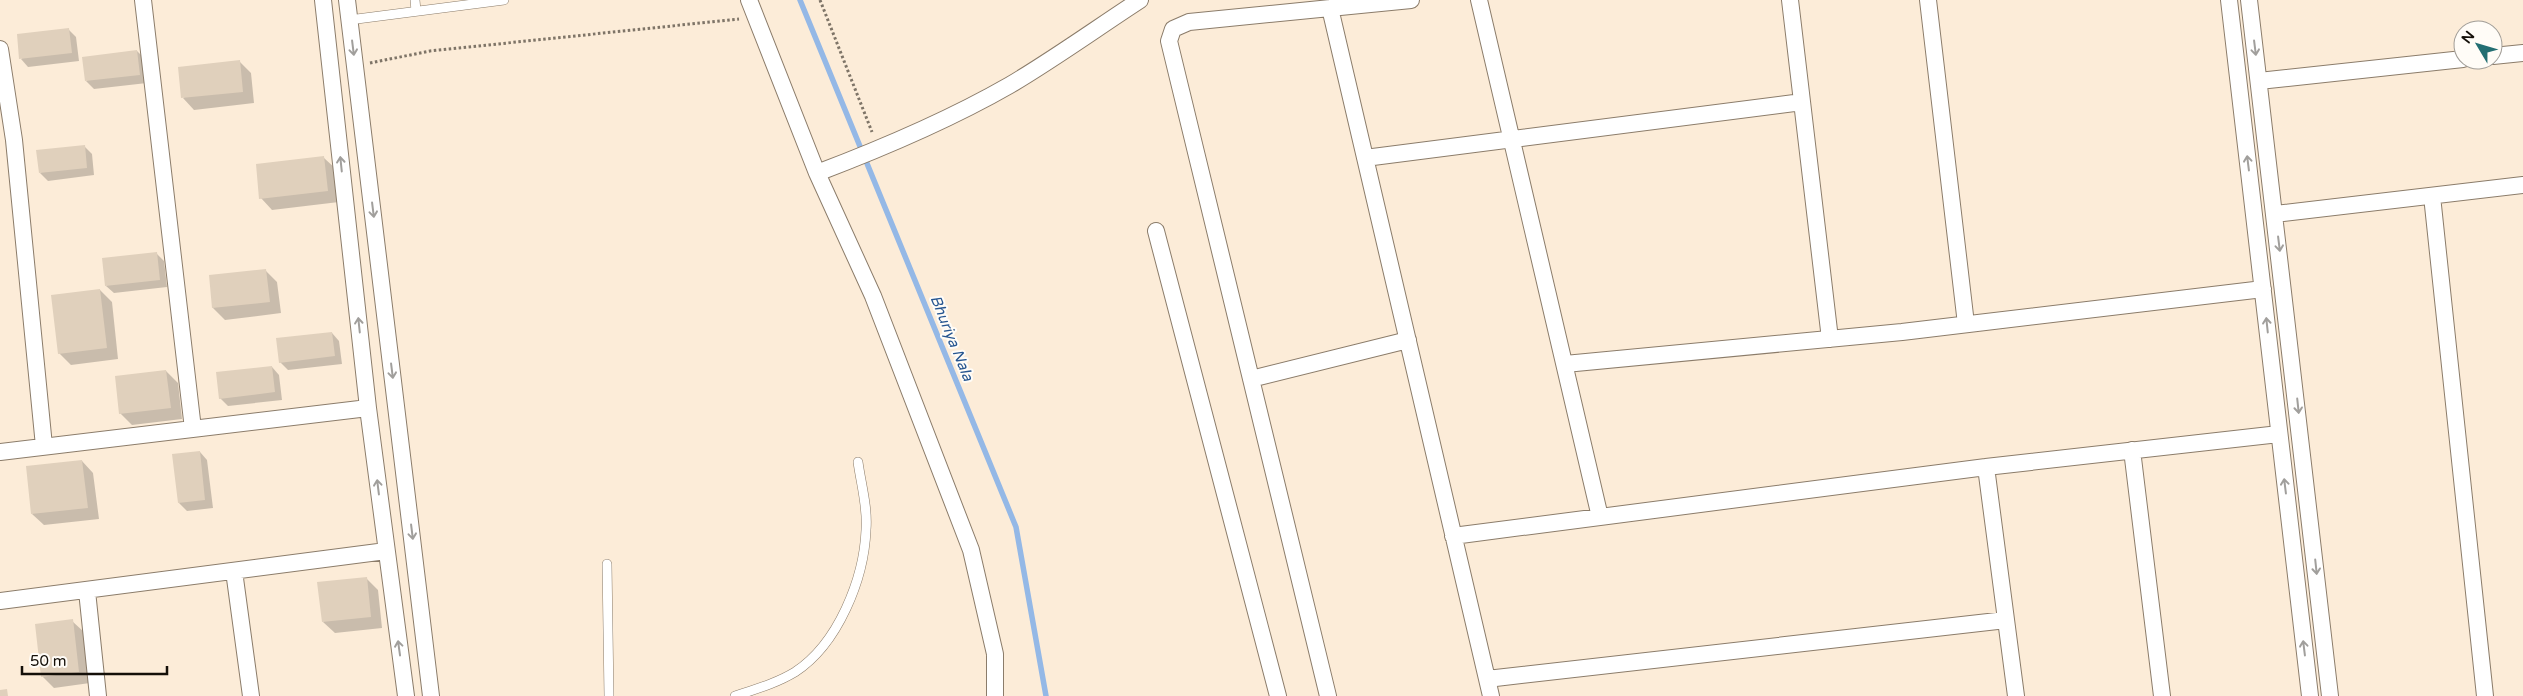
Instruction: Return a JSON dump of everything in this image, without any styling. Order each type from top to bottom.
[{"type":"street","points":[[143,0],[193,429]]},
{"type":"street","points":[[322,0],[368,408],[406,696]]},
{"type":"street","points":[[347,0],[431,696]]},
{"type":"street","points":[[749,0],[817,173],[873,296],[972,550],[995,654],[995,696]]},
{"type":"street","points":[[817,173],[940,122],[1011,84],[1140,0]]},
{"type":"street","points":[[1328,696],[1168,40],[1172,29],[1189,22],[1410,0]]},
{"type":"street","points":[[1479,0],[1600,517]]},
{"type":"street","points":[[1790,0],[1830,339]]},
{"type":"street","points":[[1928,0],[1966,324]]},
{"type":"street","points":[[2229,0],[2310,696]]},
{"type":"street","points":[[2249,0],[2330,696]]},
{"type":"street","points":[[1330,8],[1491,696]]},
{"type":"street","points":[[0,48],[7,141],[44,446]]},
{"type":"street","points":[[2503,55],[2523,53]]},
{"type":"street","points":[[2259,81],[2453,60]]},
{"type":"street","points":[[1366,158],[1802,102]]},
{"type":"street","points":[[2275,214],[2523,185]]},
{"type":"street","points":[[2432,196],[2485,696]]},
{"type":"street","points":[[1156,231],[1278,696]]},
{"type":"street","points":[[1565,364],[1830,339],[2263,289]]},
{"type":"street","points":[[1251,379],[1408,340]]},
{"type":"street","points":[[0,452],[368,408]]},
{"type":"street","points":[[1453,536],[1986,467],[2279,434]]},
{"type":"street","points":[[2132,450],[2162,696]]},
{"type":"street","points":[[1986,467],[2016,696]]},
{"type":"street","points":[[0,600],[88,591],[386,551]]},
{"type":"street","points":[[234,571],[251,696]]},
{"type":"street","points":[[88,591],[98,696]]},
{"type":"street","points":[[1487,679],[2006,620]]},
{"type":"lane","points":[[415,0],[416,11]]},
{"type":"lane","points":[[349,20],[504,0]]},
{"type":"lane","points":[[735,696],[768,685],[796,671],[816,655],[830,637],[853,593],[864,557],[867,528],[858,462]]},
{"type":"lane","points":[[607,564],[609,696]]},
{"type":"path","points":[[820,0],[873,151]]},
{"type":"path","points":[[355,66],[430,52],[756,17]]},
{"type":"building","points":[[69,28],[72,53],[19,59],[17,34]]},
{"type":"building","points":[[137,50],[140,75],[85,81],[82,57]]},
{"type":"building","points":[[240,60],[243,92],[181,98],[178,67]]},
{"type":"building","points":[[85,145],[87,168],[39,173],[36,150]]},
{"type":"building","points":[[324,156],[328,191],[259,199],[256,164]]},
{"type":"building","points":[[157,252],[160,280],[105,286],[102,258]]},
{"type":"building","points":[[266,269],[270,302],[212,308],[209,275]]},
{"type":"building","points":[[100,289],[107,348],[58,354],[51,295]]},
{"type":"building","points":[[332,332],[335,356],[279,363],[276,338]]},
{"type":"building","points":[[272,366],[275,392],[219,399],[216,372]]},
{"type":"building","points":[[166,370],[171,408],[119,414],[115,376]]},
{"type":"building","points":[[200,451],[205,500],[178,503],[172,454]]},
{"type":"building","points":[[82,460],[88,508],[31,514],[26,466]]},
{"type":"building","points":[[367,577],[371,617],[322,622],[317,582]]},
{"type":"building","points":[[73,619],[79,672],[41,677],[35,624]]},
{"type":"building","points":[[7,689],[8,696],[0,696],[0,690]]},
{"type":"waterway","name":"Bhuriya Nala","points":[[800,0],[1016,527],[1046,696]]}]
